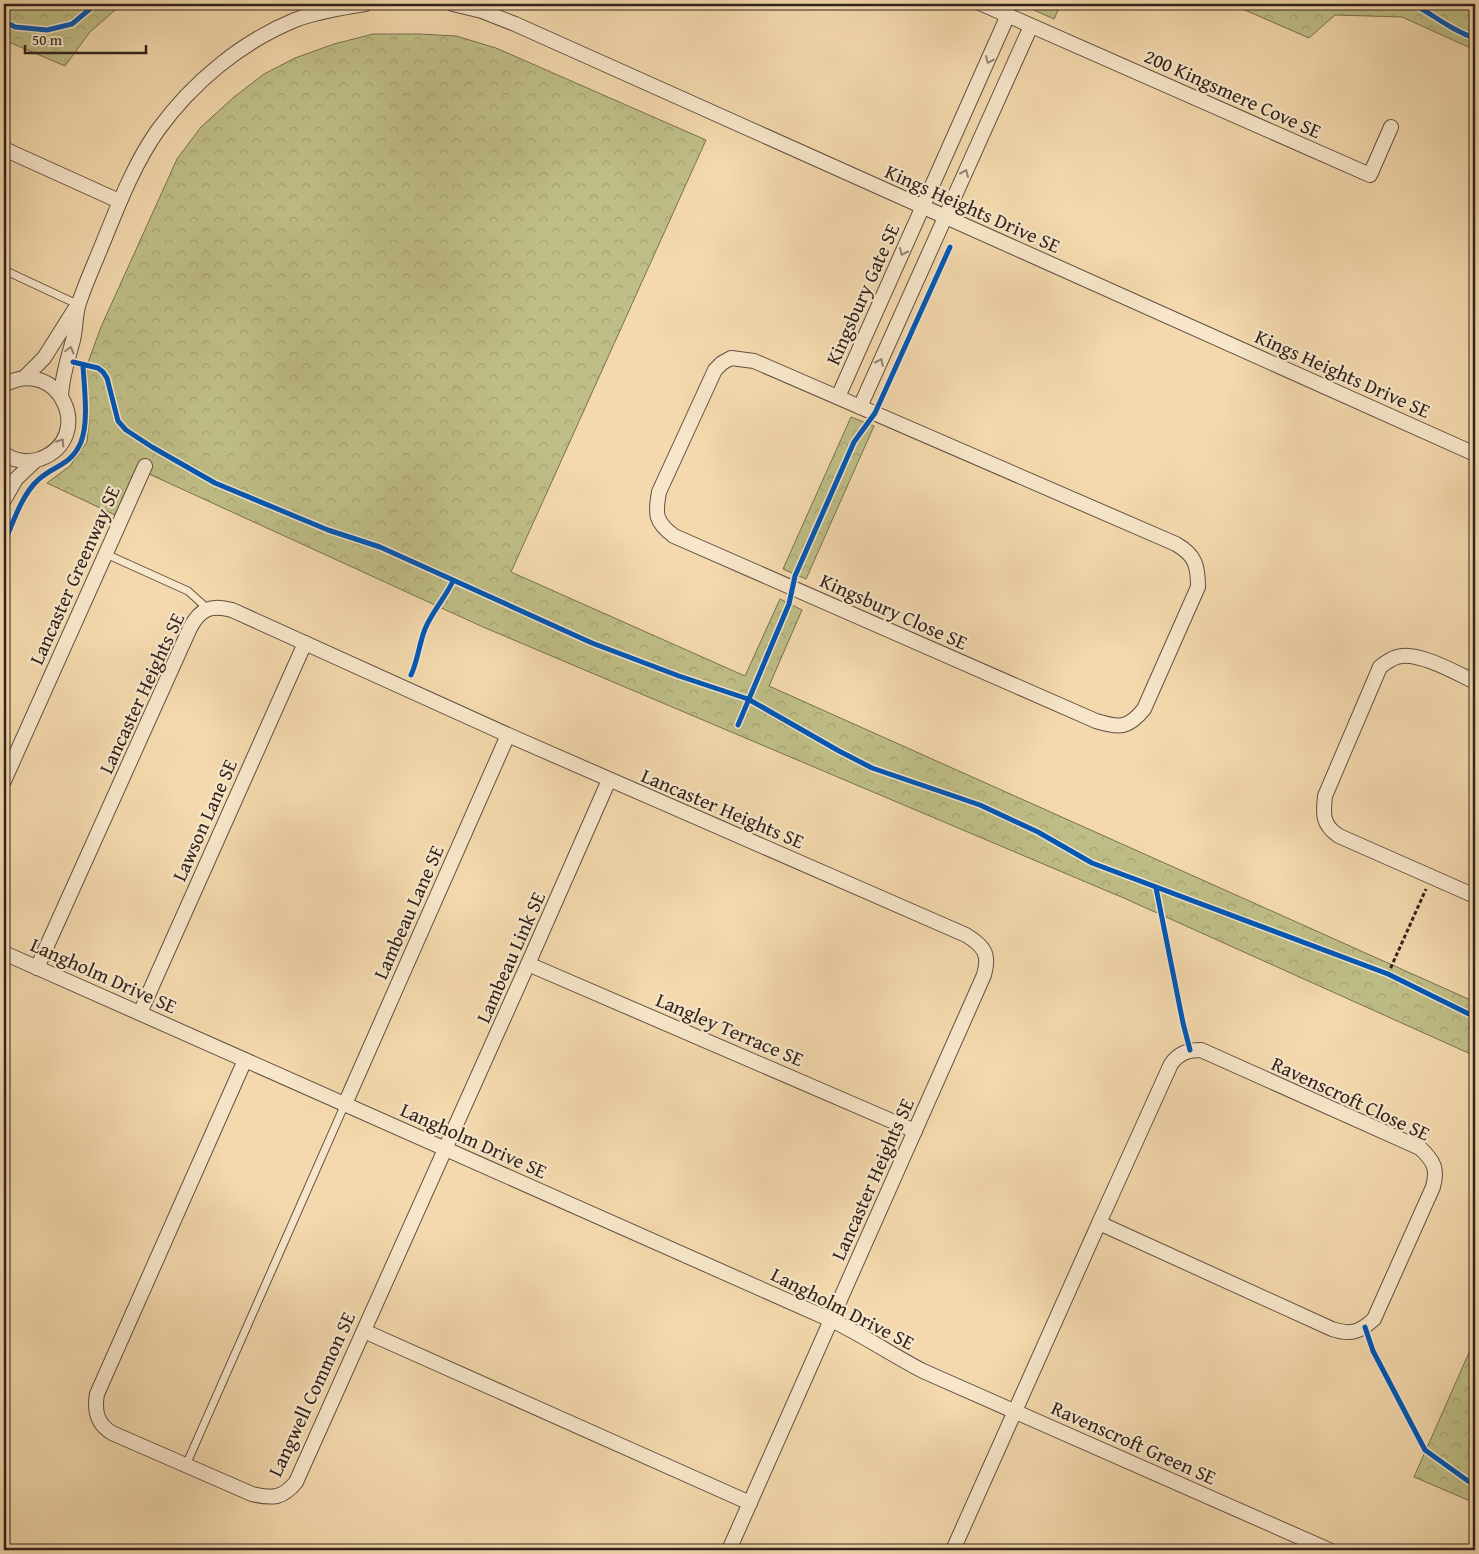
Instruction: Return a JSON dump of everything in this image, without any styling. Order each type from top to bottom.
[{"type":"street","points":[[61,396],[64,372],[79,305],[119,201],[157,131],[187,95],[224,62],[260,37],[296,20],[333,9],[365,4]]},
{"type":"street","name":"Kings Heights Drive SE","points":[[453,4],[482,11],[515,24],[1475,454]]},
{"type":"street","points":[[860,407],[1031,26],[982,4]]},
{"type":"street","name":"Kingsbury Gate SE","points":[[838,397],[1008,15]]},
{"type":"street","name":"200 Kingsmere Cove SE","points":[[1031,26],[1370,175],[1391,127]]},
{"type":"street","points":[[4,149],[119,201]]},
{"type":"street","points":[[24,378],[44,358],[79,305]]},
{"type":"street","name":"Kingsbury Close SE","points":[[731,358],[754,361],[860,407],[1186,550],[1195,561],[1198,573],[1198,587],[1144,709],[1136,719],[1123,726],[1112,726],[1096,721],[674,536],[657,519],[656,509],[659,492],[715,370],[731,358]]},
{"type":"street","points":[[4,385],[13,380],[24,378],[44,382],[54,388],[61,396],[67,408],[69,422],[66,435],[58,447],[48,456],[35,461],[22,461],[10,458],[4,454]]},
{"type":"street","points":[[4,500],[16,479],[35,461]]},
{"type":"street","name":"Lancaster Greenway SE","points":[[4,781],[145,466]]},
{"type":"street","name":"Lancaster Heights SE","points":[[38,968],[190,628],[200,613],[216,607],[232,610],[609,780],[976,941],[984,949],[987,959],[984,975],[729,1550]]},
{"type":"street","name":"Lawson Lane SE","points":[[140,1013],[305,644]]},
{"type":"street","points":[[1475,682],[1421,658],[1407,655],[1388,660],[1380,667],[1325,796],[1323,809],[1325,820],[1330,830],[1339,836],[1475,896]]},
{"type":"street","name":"Lambeau Lane SE","points":[[345,1104],[508,735]]},
{"type":"street","name":"Lambeau Link SE","points":[[445,1149],[609,780]]},
{"type":"street","name":"Langholm Drive SE","points":[[4,953],[831,1320],[864,1336],[893,1355],[924,1371]]},
{"type":"street","name":"Langley Terrace SE","points":[[528,964],[915,1131]]},
{"type":"street","name":"Ravenscroft Close SE","points":[[954,1550],[1099,1223],[1175,1058],[1190,1050],[1201,1050],[1420,1148],[1434,1165],[1436,1176],[1433,1187],[1374,1319],[1366,1327],[1345,1333],[1323,1325],[1099,1223]]},
{"type":"street","name":"Langwell Common SE","points":[[245,1060],[97,1394],[96,1416],[101,1425],[106,1429],[186,1465],[262,1496],[282,1495],[290,1490],[296,1482],[445,1149]]},
{"type":"street","points":[[364,1331],[750,1503]]},
{"type":"street","name":"Ravenscroft Green SE","points":[[924,1371],[1329,1550]]},
{"type":"lane","points":[[4,270],[79,305]]},
{"type":"lane","points":[[106,554],[188,591],[208,609]]},
{"type":"lane","points":[[186,1465],[345,1104]]},
{"type":"path","points":[[1388,974],[1431,877]]},
{"type":"path","points":[[1379,971],[1396,978]]},
{"type":"green space","points":[[4,4],[122,4],[90,32],[65,66],[4,40]]},
{"type":"green space","points":[[1020,4],[1061,4],[1054,19]]},
{"type":"green space","points":[[1231,4],[1475,4],[1475,50],[1402,17],[1335,15],[1309,38]]},
{"type":"green space","points":[[373,34],[456,36],[496,48],[706,140],[511,572],[745,676],[780,599],[802,610],[769,686],[1475,1002],[1475,1056],[1126,899],[483,627],[136,468],[115,515],[47,483],[70,466],[87,442],[89,420],[87,365],[101,327],[177,159],[201,127],[234,97],[264,74],[295,58],[334,44]]},
{"type":"green space","points":[[851,417],[874,426],[806,579],[783,569]]},
{"type":"green space","points":[[1475,1339],[1475,1503],[1414,1477]]},
{"type":"cycle path","points":[[4,21],[15,27],[47,30],[72,24],[96,4]]},
{"type":"cycle path","points":[[1413,4],[1451,27],[1475,38]]},
{"type":"cycle path","points":[[738,725],[789,604],[795,576],[854,442],[875,413],[950,247]]},
{"type":"cycle path","points":[[73,362],[98,368],[103,372],[107,378],[118,421],[126,430],[215,483],[328,530],[380,547],[592,643],[679,676],[748,699],[872,768],[980,805],[1038,832],[1092,863],[1388,974],[1475,1017]]},
{"type":"cycle path","points":[[4,544],[18,510],[32,486],[44,475],[67,461],[77,450],[81,442],[85,424],[83,365]]},
{"type":"cycle path","points":[[411,675],[425,629],[453,581]]},
{"type":"cycle path","points":[[1156,888],[1190,1050]]},
{"type":"cycle path","points":[[1365,1327],[1373,1351],[1425,1450],[1475,1486]]}]
